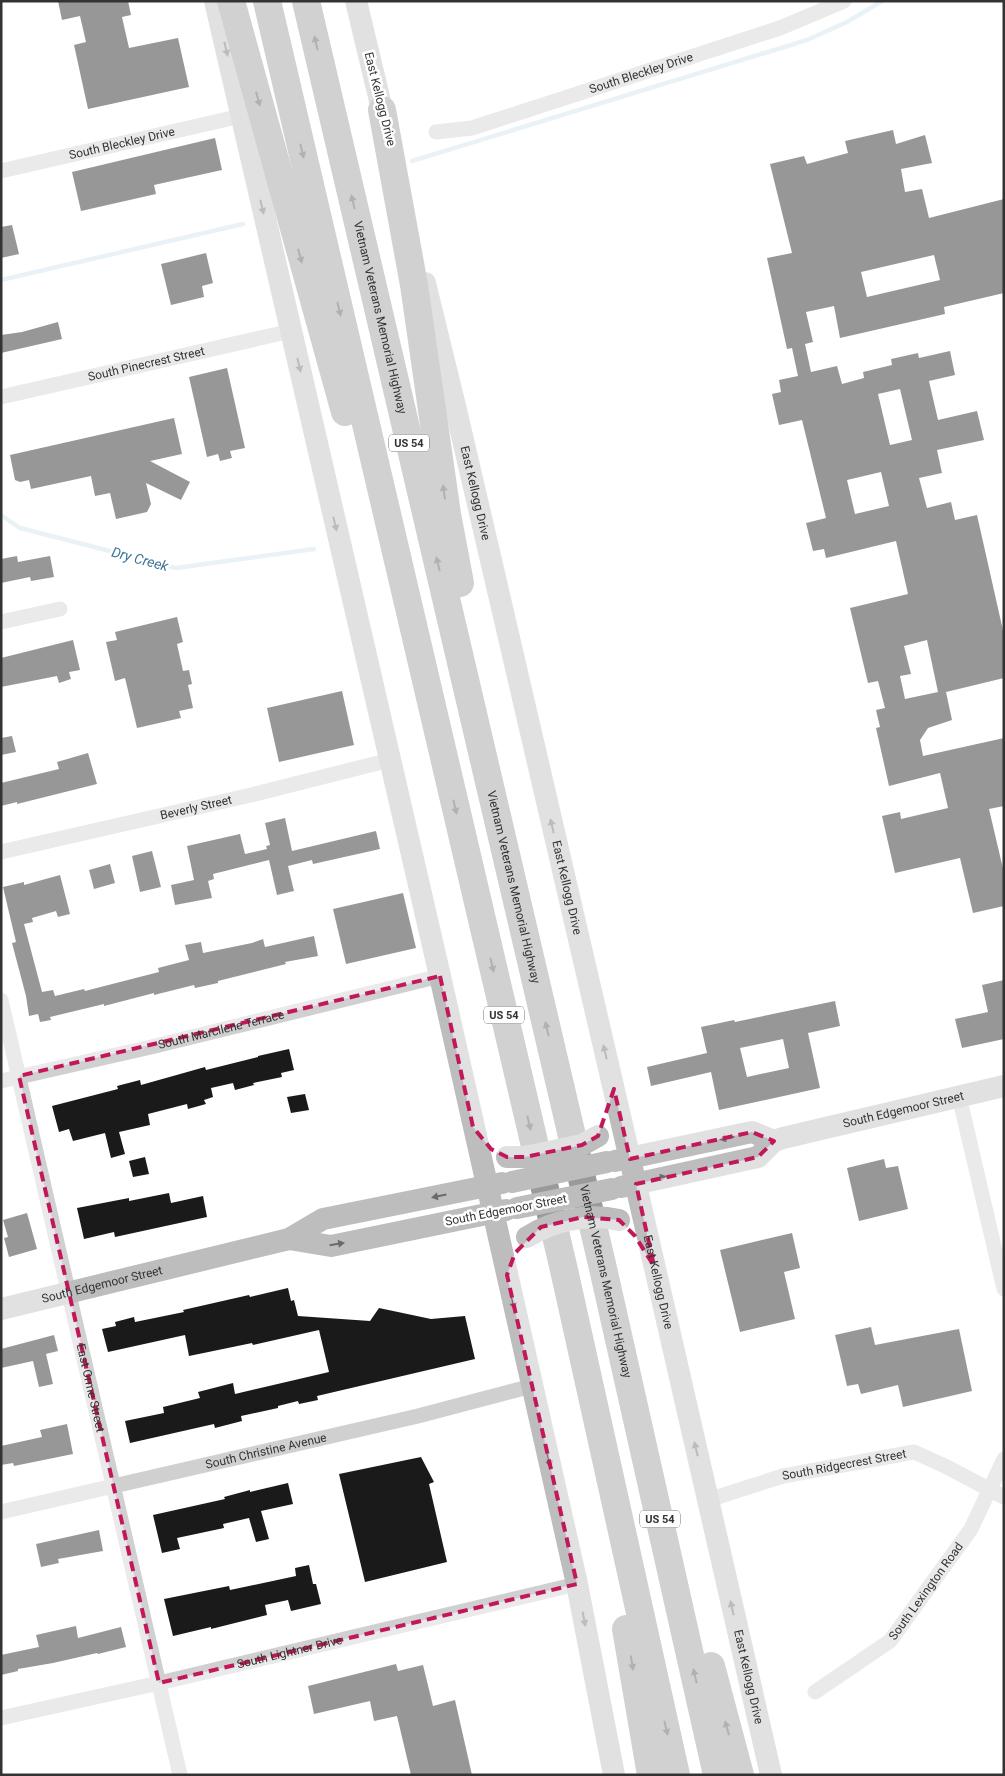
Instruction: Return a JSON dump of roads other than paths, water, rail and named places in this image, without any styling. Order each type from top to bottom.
[{"type":"highway","points":[[230,1],[444,759]]},
{"type":"highway","name":"US 54","points":[[267,1],[564,1270],[676,1775]]},
{"type":"highway","name":"Vietnam Veterans Memorial Highway","points":[[306,1],[602,1264],[717,1775]]},
{"type":"highway","points":[[382,110],[414,285],[448,514],[513,884]]},
{"type":"highway","points":[[602,1264],[740,1775]]},
{"type":"highway","points":[[564,1270],[606,1498],[651,1775]]},
{"type":"main road","points":[[215,1],[440,976],[577,1584],[614,1775]]},
{"type":"main road","name":"East Kellogg Drive","points":[[356,1],[457,414],[636,1184],[770,1775]]},
{"type":"main road","name":"South Edgemoor Street","points":[[289,1239],[331,1246],[636,1184],[758,1157],[774,1141],[1004,1086]]},
{"type":"main road","points":[[473,1127],[492,1149],[507,1157],[525,1157],[582,1145],[598,1136],[605,1121],[614,1089]]},
{"type":"main road","name":"South Edgemoor Street","points":[[1,1309],[289,1239],[323,1219],[630,1159],[752,1132],[774,1141]]},
{"type":"main road","points":[[507,1275],[515,1253],[527,1237],[542,1228],[583,1217],[601,1216],[618,1220],[635,1236],[654,1266]]},
{"type":"street","name":"South Bleckley Drive","points":[[436,132],[472,128],[780,28],[844,1]]},
{"type":"street","name":"South Bleckley Drive","points":[[1,171],[241,116]]},
{"type":"street","name":"South Pinecrest Street","points":[[1,397],[291,330]]},
{"type":"street","points":[[1,622],[60,609]]},
{"type":"street","name":"Beverly Street","points":[[1,852],[246,796],[390,760]]},
{"type":"street","name":"South Marcilene Terrace","points":[[1,1081],[151,1047],[440,976]]},
{"type":"street","name":"East Orme Street","points":[[1,1000],[180,1775]]},
{"type":"street","points":[[959,1096],[1004,1289]]},
{"type":"street","name":"South Christine Avenue","points":[[1,1512],[418,1416],[532,1386]]},
{"type":"street","name":"South Ridgecrest Street","points":[[708,1500],[783,1476],[914,1452],[1004,1497]]},
{"type":"street","name":"South Lexington Road","points":[[815,1692],[890,1641],[971,1529],[1004,1459]]},
{"type":"street","name":"South Lightner Drive","points":[[1,1718],[159,1683],[577,1584]]},
{"type":"waterway","points":[[412,161],[807,40],[847,22],[882,1]]},
{"type":"waterway","points":[[1,280],[243,224]]},
{"type":"waterway","name":"Dry Creek","points":[[1,515],[20,528],[176,568],[314,549]]}]
